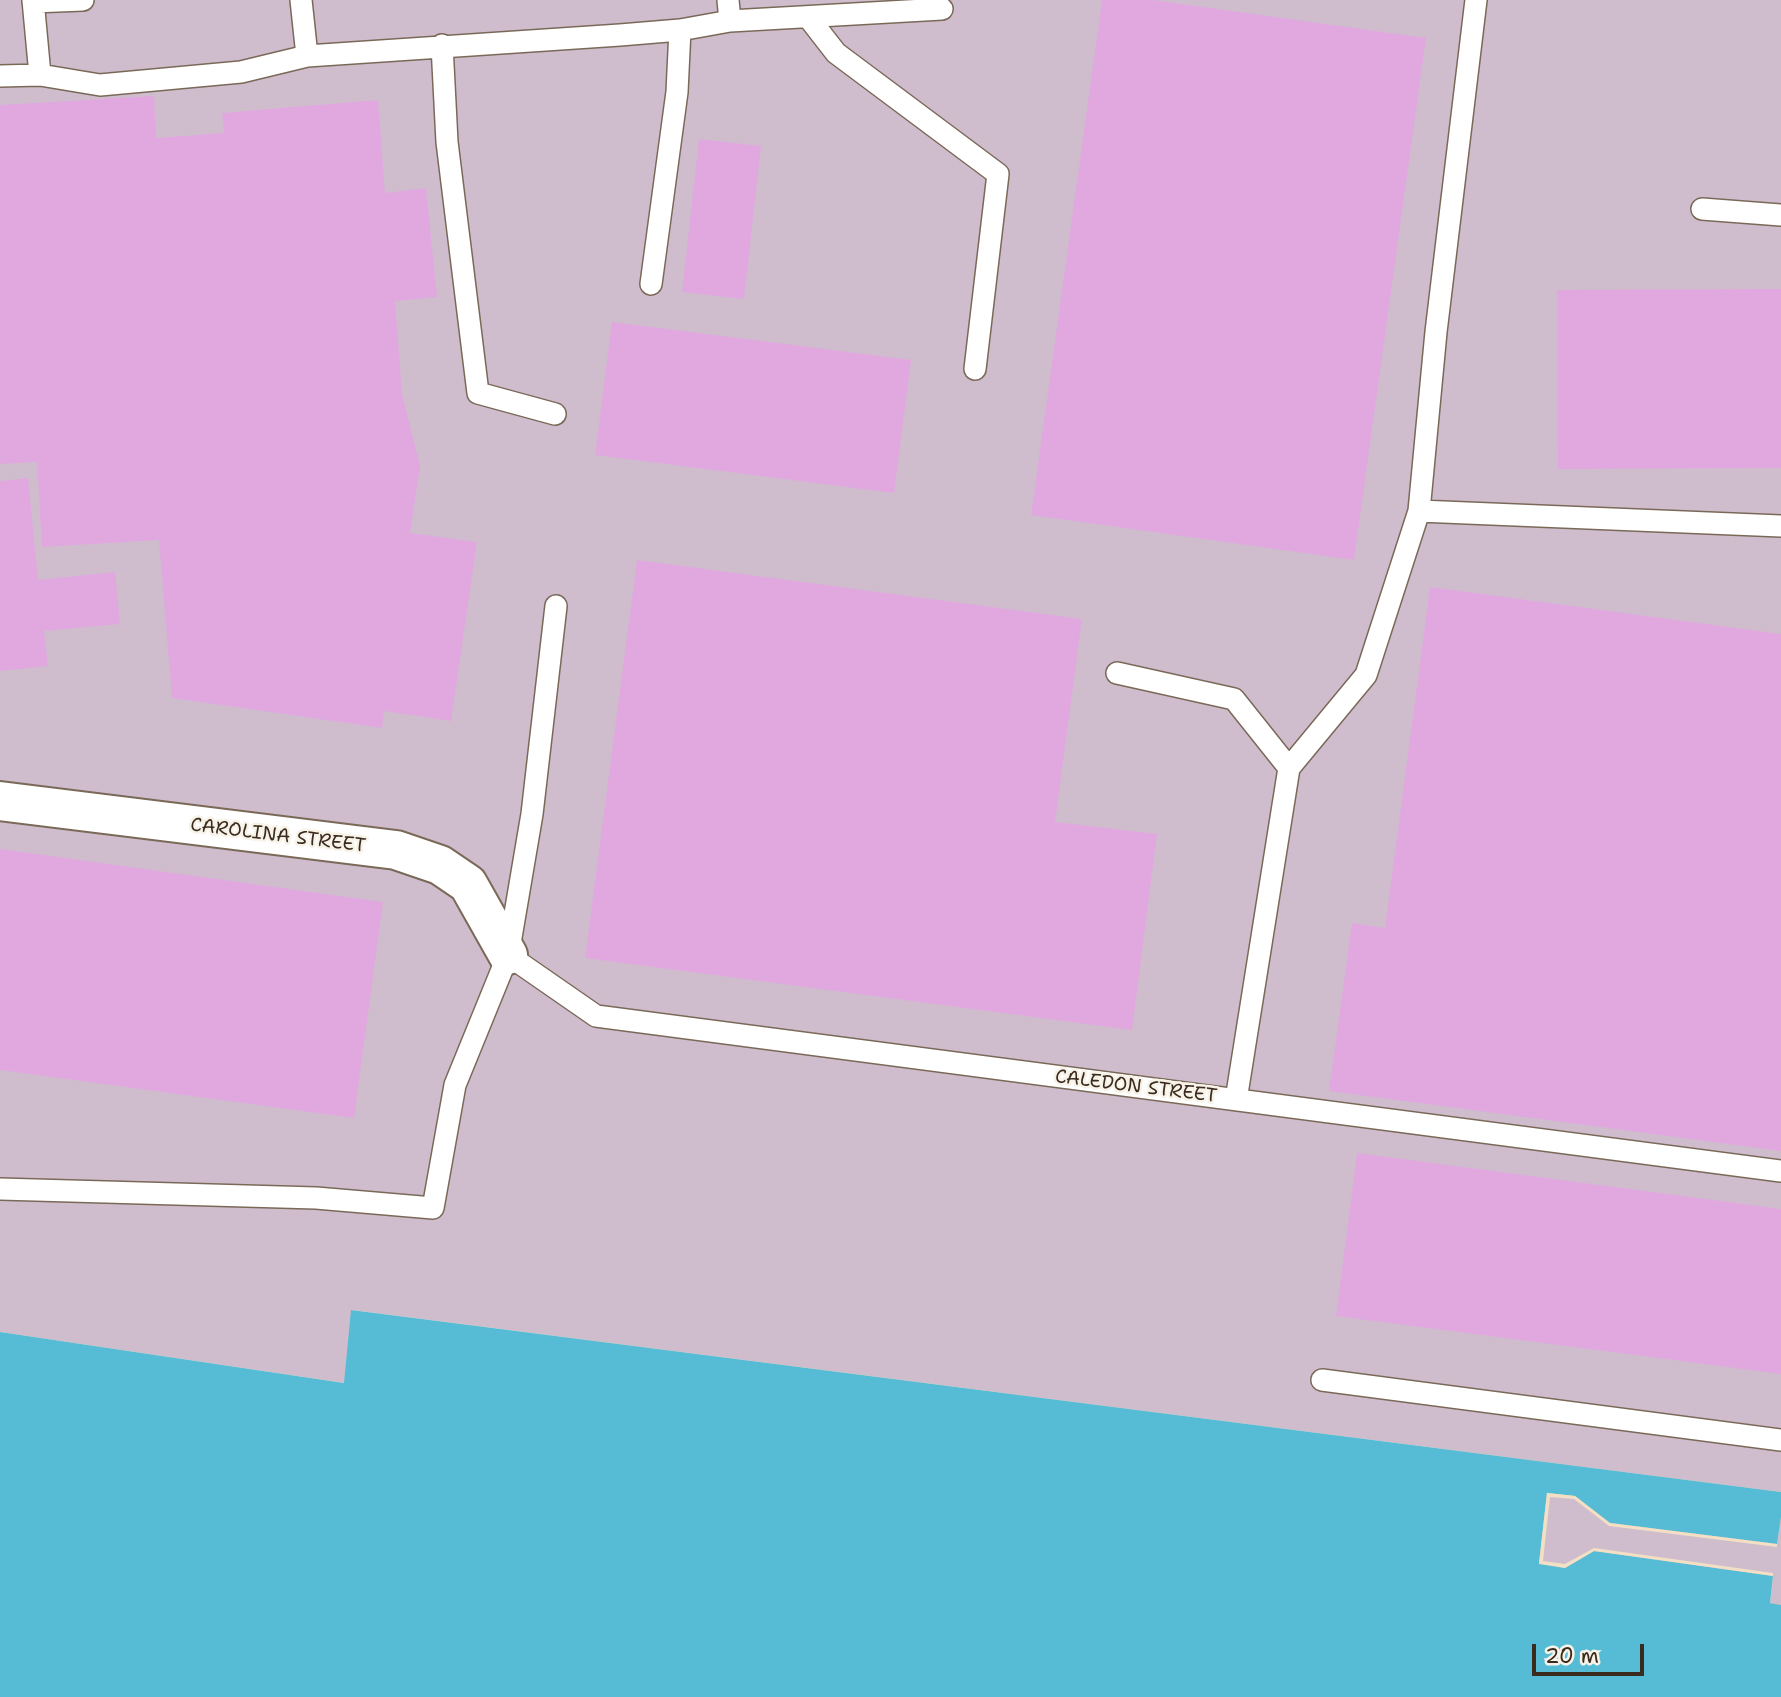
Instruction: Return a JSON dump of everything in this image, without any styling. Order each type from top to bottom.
[{"type":"street","name":"CAROLINA STREET","points":[[0,801],[396,850],[440,865],[468,884],[508,955]]},
{"type":"lane","points":[[40,75],[33,1],[83,0]]},
{"type":"lane","points":[[301,0],[307,56]]},
{"type":"lane","points":[[727,0],[730,21]]},
{"type":"lane","points":[[1236,1100],[1289,768],[1366,675],[1419,511],[1436,332],[1476,0]]},
{"type":"lane","points":[[0,76],[40,75],[100,85],[241,72],[307,56],[680,30],[730,21],[942,9]]},
{"type":"lane","points":[[808,17],[836,53],[998,174],[975,369]]},
{"type":"lane","points":[[651,284],[677,92],[680,30]]},
{"type":"lane","points":[[442,45],[447,142],[478,393],[555,414]]},
{"type":"lane","points":[[1702,209],[1781,215]]},
{"type":"lane","points":[[1419,511],[1781,527]]},
{"type":"lane","points":[[0,1189],[316,1198],[433,1208],[455,1085],[508,955],[532,814],[556,606]]},
{"type":"lane","points":[[1117,673],[1234,699],[1289,768]]},
{"type":"lane","name":"CALEDON STREET","points":[[508,955],[596,1016],[1781,1171]]},
{"type":"lane","points":[[1322,1380],[1781,1440]]},
{"type":"shaded area","points":[[0,0],[1781,0],[1781,1492],[352,1310],[345,1383],[0,1332]]},
{"type":"shaded area","points":[[1547,1493],[1777,1543],[1781,1517],[1781,1605],[1770,1603],[1773,1577],[1565,1568],[1539,1564]]},
{"type":"water","points":[[351,1310],[1781,1492],[1777,1544],[1610,1523],[1575,1496],[1547,1493],[1539,1563],[1565,1568],[1594,1551],[1773,1576],[1770,1603],[1781,1605],[1781,1697],[0,1697],[0,1332],[344,1383]]},
{"type":"pier","points":[[1547,1493],[1575,1496],[1610,1523],[1777,1544],[1777,1547],[1609,1526],[1574,1499],[1550,1497],[1543,1561],[1565,1564],[1594,1548],[1773,1573],[1773,1576],[1594,1551],[1565,1568],[1539,1564]]},
{"type":"building","points":[[1102,0],[1153,0],[1426,38],[1354,560],[1031,515]]},
{"type":"building","points":[[154,96],[156,138],[224,133],[222,113],[378,100],[385,193],[426,188],[437,297],[395,301],[402,394],[420,466],[410,533],[477,542],[451,721],[384,711],[382,728],[172,698],[159,540],[42,547],[37,462],[0,464],[0,105]]},
{"type":"building","points":[[699,139],[761,146],[744,299],[682,292]]},
{"type":"building","points":[[1781,289],[1781,468],[1558,469],[1557,290]]},
{"type":"building","points":[[612,322],[911,360],[894,493],[595,455]]},
{"type":"building","points":[[28,478],[38,580],[115,572],[120,624],[44,631],[48,666],[0,671],[0,481]]},
{"type":"building","points":[[637,560],[1082,619],[1055,822],[1157,834],[1132,1030],[585,958]]},
{"type":"building","points":[[1430,587],[1781,634],[1781,1151],[1329,1091],[1352,923],[1385,928]]},
{"type":"building","points":[[0,849],[383,902],[354,1118],[0,1070]]},
{"type":"building","points":[[1357,1153],[1781,1209],[1781,1374],[1336,1316]]}]
